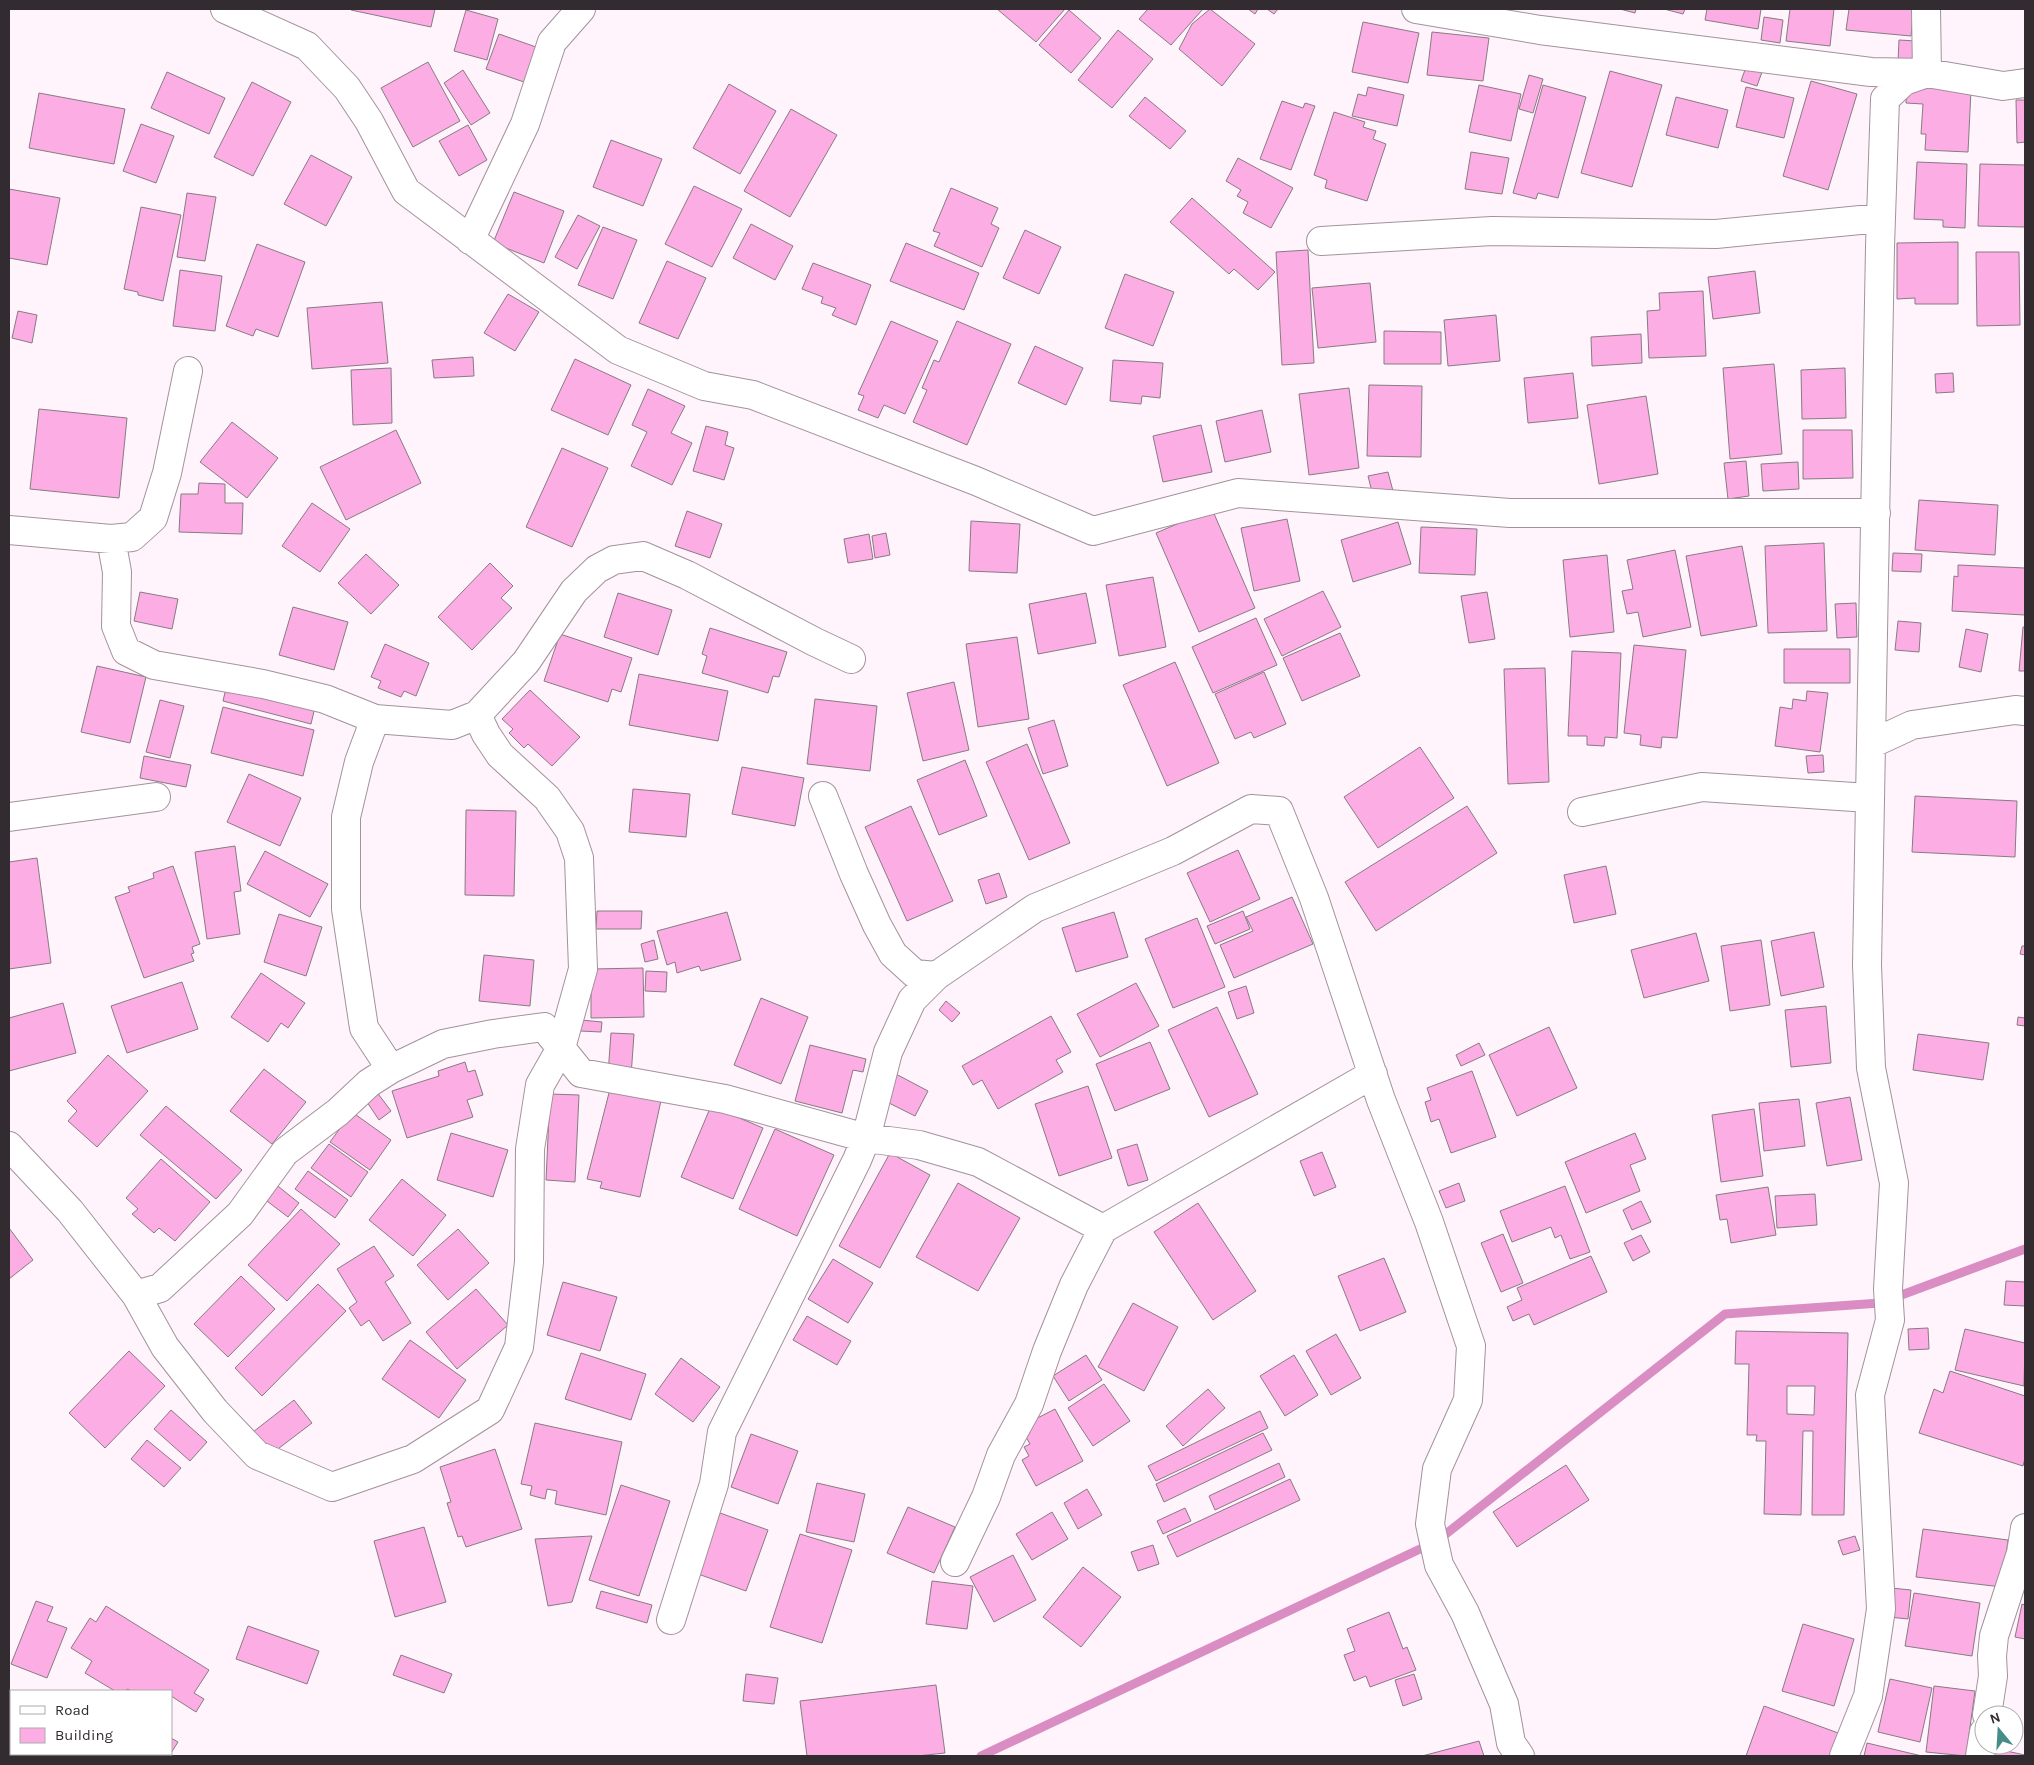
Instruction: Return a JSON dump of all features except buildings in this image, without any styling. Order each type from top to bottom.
[{"type":"street","points":[[225,9],[307,46],[347,88],[368,121],[406,191],[618,350],[704,386],[753,396],[949,470],[1093,531],[1238,493],[1510,513],[1876,513]]},
{"type":"street","points":[[470,240],[525,124],[552,42],[581,9]]},
{"type":"street","points":[[1416,9],[1543,19],[1871,72],[1927,73],[2003,86],[2025,83]]},
{"type":"street","points":[[1926,9],[1927,73]]},
{"type":"street","points":[[1844,1756],[1868,1696],[1881,1609],[1870,1395],[1890,1320],[1888,1289],[1894,1183],[1871,1068],[1867,965],[1881,218],[1885,99],[1904,81],[1927,73]]},
{"type":"street","points":[[1321,241],[1492,231],[1716,234],[1881,218]]},
{"type":"street","points":[[9,530],[110,539],[132,537],[153,518],[167,473],[188,371]]},
{"type":"street","points":[[110,539],[117,572],[116,626],[126,651],[154,665],[263,684],[325,699],[375,719],[452,725],[477,715],[526,662],[574,592],[597,569],[614,560],[644,556],[687,574],[851,659]]},
{"type":"street","points":[[1871,744],[1912,725],[2015,710],[2025,711]]},
{"type":"street","points":[[9,1146],[70,1210],[136,1295],[175,1360],[215,1411],[257,1455],[332,1487],[413,1459],[490,1410],[519,1347],[529,1262],[530,1149],[540,1085],[561,1048],[582,969],[579,858],[570,831],[547,798],[500,755],[486,734],[477,715]]},
{"type":"street","points":[[375,719],[359,762],[346,817],[346,909],[364,1028],[391,1069]]},
{"type":"street","points":[[1582,812],[1702,787],[1869,798]]},
{"type":"street","points":[[823,796],[877,925],[893,954],[915,974],[936,976]]},
{"type":"street","points":[[9,817],[156,797]]},
{"type":"street","points":[[671,1620],[714,1484],[722,1432],[866,1138],[888,1052],[912,1000],[936,976],[1034,908],[1173,851],[1251,809],[1279,811],[1314,898],[1373,1074],[1429,1222],[1471,1346],[1468,1400],[1437,1469],[1430,1524],[1439,1565],[1464,1613],[1504,1704],[1511,1743],[1520,1756]]},
{"type":"street","points":[[136,1295],[160,1288],[240,1214],[285,1152],[338,1112],[370,1083],[391,1069],[442,1044],[544,1027],[581,1072],[725,1099],[866,1138],[918,1145],[978,1162],[1104,1229]]},
{"type":"street","points":[[955,1562],[986,1497],[1002,1455],[1029,1404],[1047,1351],[1074,1285],[1104,1229],[1373,1074]]},
{"type":"street","points":[[1989,1705],[1993,1676],[1994,1636],[2021,1553],[2025,1528]]},
{"type":"waterway","points":[[981,1756],[1437,1541],[1725,1314],[1880,1303],[2025,1249]]}]
